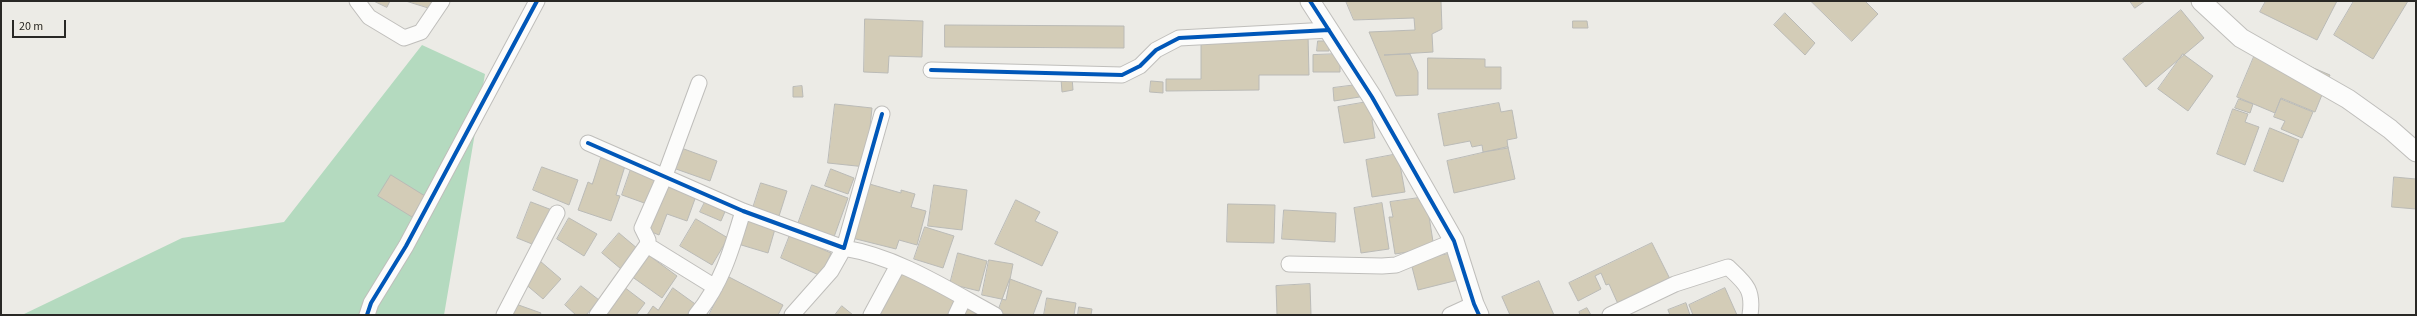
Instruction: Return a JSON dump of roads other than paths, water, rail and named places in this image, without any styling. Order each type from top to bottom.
[{"type":"street","points":[[357,1],[369,17],[404,38],[421,32],[436,13],[442,1]]},
{"type":"street","points":[[367,315],[371,303],[406,246],[537,1]]},
{"type":"street","points":[[1310,1],[1372,97],[1454,241],[1476,310],[1450,315]]},
{"type":"street","points":[[2201,1],[2241,38],[2348,99],[2390,129],[2416,152]]},
{"type":"street","points":[[931,70],[1122,75],[1140,66],[1156,50],[1179,38],[1329,30]]},
{"type":"street","points":[[597,315],[648,245],[648,240],[642,228],[664,178],[699,83]]},
{"type":"street","points":[[792,315],[831,271],[844,248],[882,114]]},
{"type":"street","points":[[588,143],[664,178],[717,198],[743,211],[844,248],[869,252],[898,265],[995,315]]},
{"type":"street","points":[[696,315],[715,287],[727,264],[743,211]]},
{"type":"street","points":[[504,315],[557,214]]},
{"type":"street","points":[[1289,264],[1396,265],[1454,241]]},
{"type":"street","points":[[648,245],[715,287]]},
{"type":"street","points":[[871,315],[898,265]]},
{"type":"street","points":[[1610,315],[1675,284],[1728,266],[1742,278],[1747,286],[1752,301],[1750,315]]},
{"type":"street","points":[[956,315],[964,298]]}]
